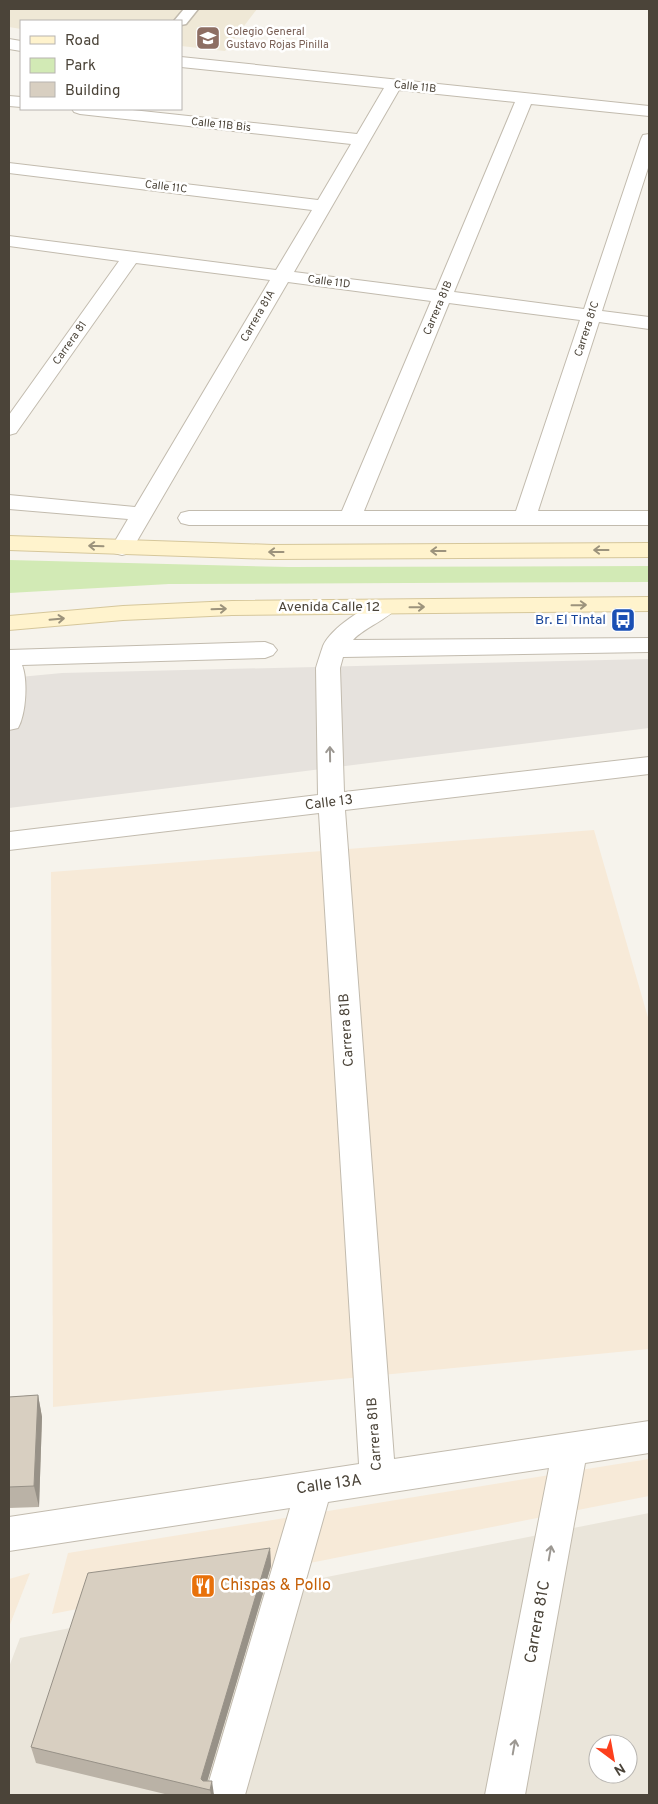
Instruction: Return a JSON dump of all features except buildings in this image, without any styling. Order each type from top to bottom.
[{"type":"main road","points":[[9,543],[273,552],[649,550]]},
{"type":"main road","name":"Avenida Calle 12","points":[[9,623],[169,610],[649,604]]},
{"type":"street","name":"Calle 11B","points":[[182,62],[649,111]]},
{"type":"street","name":"Carrera 81A","points":[[122,548],[394,85]]},
{"type":"street","name":"Carrera 81B","points":[[350,518],[525,98]]},
{"type":"street","name":"Calle 11B Bis","points":[[89,110],[361,140]]},
{"type":"street","name":"Carrera 81C","points":[[525,518],[649,140]]},
{"type":"street","name":"Calle 11C","points":[[9,168],[322,206]]},
{"type":"street","name":"Calle 11D","points":[[9,241],[649,323]]},
{"type":"street","name":"Carrera 81","points":[[9,428],[131,256]]},
{"type":"street","points":[[9,502],[143,514]]},
{"type":"street","points":[[189,518],[649,518]]},
{"type":"street","name":"Carrera 81B","points":[[378,1478],[331,803],[328,668],[334,648],[360,620],[385,607]]},
{"type":"street","points":[[334,648],[649,644]]},
{"type":"street","points":[[9,658],[265,650]]},
{"type":"street","points":[[9,662],[13,670],[14,683],[9,722]]},
{"type":"street","name":"Calle 13","points":[[9,841],[649,765]]},
{"type":"street","name":"Calle 13A","points":[[9,1534],[649,1437]]},
{"type":"street","name":"Carrera 81C","points":[[506,1795],[570,1449]]},
{"type":"street","points":[[225,1795],[314,1487]]},
{"type":"lane","points":[[182,20],[191,9]]},
{"type":"shaded area","name":"Colegio General Gustavo Rojas Pinilla","points":[[9,9],[257,9],[225,51],[182,46],[182,20],[20,20],[20,29],[9,27]]},
{"type":"shaded area","points":[[649,659],[649,728],[9,808],[9,678],[62,673]]},
{"type":"shaded area","points":[[594,830],[649,1021],[649,1349],[53,1407],[51,872]]},
{"type":"shaded area","points":[[649,1459],[649,1496],[52,1614],[68,1553]]},
{"type":"shaded area","points":[[649,1513],[649,1795],[9,1795],[9,1667],[20,1638]]},
{"type":"shaded area","points":[[30,1573],[9,1627],[9,1579]]},
{"type":"green space","points":[[9,560],[289,567],[649,566],[649,582],[169,584],[9,593]]},
{"type":"place","name":"Colegio General Gustavo Rojas Pinilla","points":[[208,38]]},
{"type":"place","name":"Br. El Tintal","points":[[623,620]]},
{"type":"place","name":"Chispas & Pollo","points":[[203,1586]]}]
